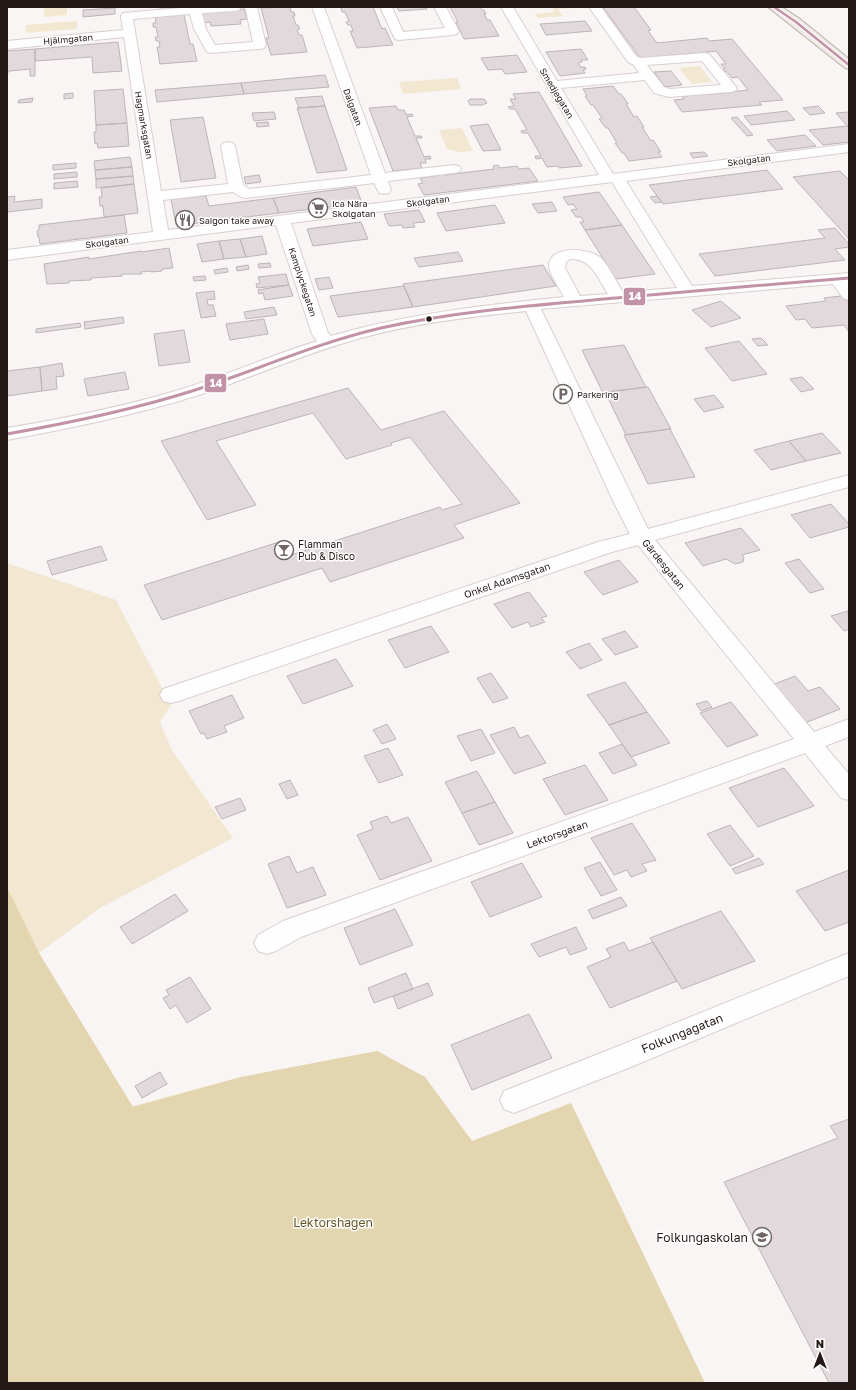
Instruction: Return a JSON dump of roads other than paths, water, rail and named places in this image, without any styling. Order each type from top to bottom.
[{"type":"main road","points":[[774,7],[802,27],[849,65]]},
{"type":"main road","points":[[791,7],[849,50]]},
{"type":"street","points":[[145,11],[235,7]]},
{"type":"street","points":[[198,9],[200,29],[211,49],[260,45],[251,7]]},
{"type":"street","name":"Dalgatan","points":[[318,7],[348,94],[390,206]]},
{"type":"street","points":[[386,7],[399,36],[453,31],[440,7]]},
{"type":"street","name":"Smedjegatan","points":[[507,7],[552,85],[612,178],[639,212],[663,254],[688,292]]},
{"type":"street","points":[[595,7],[632,59],[638,62],[659,90],[669,93],[730,88],[705,57],[638,62]]},
{"type":"street","name":"Hagmarksgatan","points":[[145,11],[127,16],[162,235]]},
{"type":"street","name":"Hjälmgatan","points":[[7,45],[130,33]]},
{"type":"street","points":[[552,85],[648,76]]},
{"type":"street","points":[[228,146],[236,186],[246,194],[454,169]]},
{"type":"street","name":"Skolgatan","points":[[7,255],[849,148]]},
{"type":"street","points":[[156,196],[236,186]]},
{"type":"street","name":"Kamplyckegatan","points":[[282,220],[320,334],[327,343]]},
{"type":"street","points":[[574,301],[557,268],[558,260],[564,256],[582,255],[596,262],[618,297]]},
{"type":"street","points":[[7,434],[90,418],[163,400],[229,379],[327,343],[381,328],[474,312],[530,305],[843,278],[849,295]]},
{"type":"street","name":"Gärdesgatan","points":[[530,305],[625,505],[642,537],[849,792]]},
{"type":"street","name":"Onkel Adamsgatan","points":[[171,695],[605,547],[849,481]]},
{"type":"street","name":"Lektorsgatan","points":[[267,943],[292,929],[849,728]]},
{"type":"street","name":"Folkungagatan","points":[[514,1100],[616,1060],[849,964]]},
{"type":"place","name":"Ica Nära Skolgatan","points":[[318,208]]},
{"type":"place","name":"Saigon take away","points":[[185,220]]},
{"type":"place","name":"Parkering","points":[[563,394]]},
{"type":"place","name":"Flamman Pub & Disco","points":[[284,550]]},
{"type":"place","name":"Folkungaskolan","points":[[762,1237]]},
{"type":"park label","name":"Lektorshagen","points":[[333,1222]]}]
